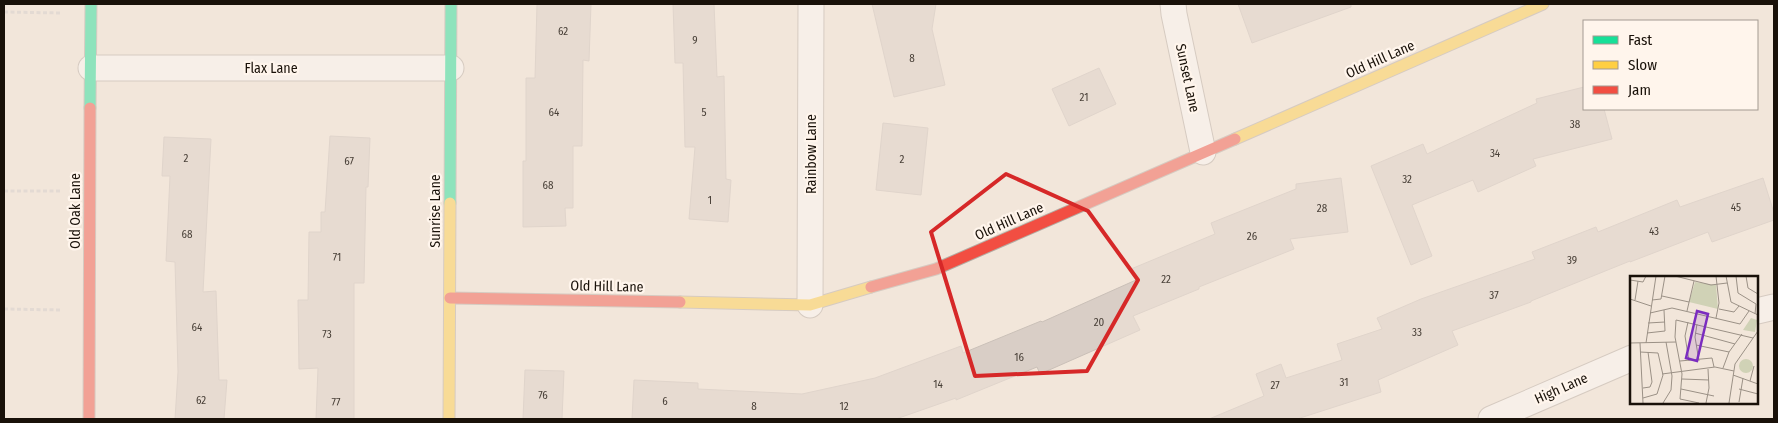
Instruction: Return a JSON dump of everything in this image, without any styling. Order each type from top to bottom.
[{"type":"street","name":"Sunrise Lane","points":[[449,419],[451,4]]},
{"type":"street","name":"Rainbow Lane","points":[[810,305],[811,4]]},
{"type":"street","name":"Sunset Lane","points":[[1174,4],[1174,14],[1203,152]]},
{"type":"street","name":"Old Hill Lane","points":[[450,298],[810,305],[936,269],[1543,4]]},
{"type":"street","name":"Old Oak Lane","points":[[89,419],[91,9]]},
{"type":"street","name":"Flax Lane","points":[[91,68],[451,68]]},
{"type":"street","points":[[1758,311],[1774,307]]},
{"type":"street","name":"High Lane","points":[[1490,419],[1630,359]]},
{"type":"path","points":[[4,12],[91,9]]},
{"type":"path","points":[[4,191],[90,191]]},
{"type":"path","points":[[4,309],[89,310]]},
{"type":"highlighted area","points":[[1006,174],[1088,211],[1138,280],[1087,371],[975,376],[931,232]]},
{"type":"building","points":[[537,4],[591,4],[589,61],[583,60],[582,146],[573,146],[573,208],[565,208],[566,226],[523,227],[523,161],[526,161],[526,78],[535,78]]},
{"type":"building","points":[[673,4],[714,4],[717,77],[724,76],[726,179],[731,180],[728,222],[689,219],[695,147],[685,147],[683,63],[675,63]]},
{"type":"building","points":[[872,4],[936,4],[932,29],[945,85],[894,97]]},
{"type":"building","points":[[1238,4],[1351,4],[1351,7],[1252,43]]},
{"type":"building","points":[[1099,68],[1116,104],[1069,126],[1052,89]]},
{"type":"building","points":[[1583,87],[1583,110],[1604,110],[1612,139],[1533,159],[1536,166],[1478,192],[1473,180],[1412,205],[1432,256],[1411,265],[1371,166],[1423,144],[1427,154],[1537,103],[1536,99]]},
{"type":"building","points":[[883,123],[928,128],[921,195],[876,190]]},
{"type":"building","points":[[330,136],[370,138],[368,187],[366,187],[364,283],[354,283],[354,419],[316,419],[318,368],[299,369],[298,300],[308,300],[309,232],[321,232],[321,212],[325,212]]},
{"type":"building","points":[[164,137],[211,139],[203,292],[216,291],[219,380],[227,380],[224,419],[175,419],[178,372],[175,262],[166,261],[170,176],[162,176]]},
{"type":"building","points":[[1341,178],[1348,232],[1290,239],[1294,249],[1133,316],[1140,330],[1040,374],[1037,367],[956,400],[956,398],[896,419],[632,419],[634,380],[698,383],[698,389],[802,394],[875,378],[961,346],[963,353],[1042,322],[1136,280],[1131,269],[1215,234],[1211,223],[1296,189],[1296,184]]},
{"type":"building","points":[[1763,178],[1774,213],[1774,220],[1712,242],[1708,232],[1452,331],[1458,345],[1378,380],[1381,392],[1297,419],[1209,419],[1264,396],[1256,374],[1281,364],[1286,378],[1342,360],[1337,344],[1382,329],[1377,318],[1421,299],[1535,259],[1532,252],[1596,227],[1598,232],[1677,200],[1680,207]]},
{"type":"building","points":[[525,370],[564,371],[562,419],[523,419]]},
{"type":"traffic: fast","points":[[90,108],[91,4]]},
{"type":"traffic: fast","points":[[450,203],[451,4]]},
{"type":"traffic: slow","points":[[1235,139],[1543,4]]},
{"type":"traffic: slow","points":[[449,419],[450,203]]},
{"type":"traffic: slow","points":[[680,302],[810,305],[871,287]]},
{"type":"traffic: jam","points":[[89,419],[90,108]]},
{"type":"traffic: jam","points":[[871,287],[936,269],[1235,139]]},
{"type":"traffic: jam","points":[[450,298],[680,302]]}]
